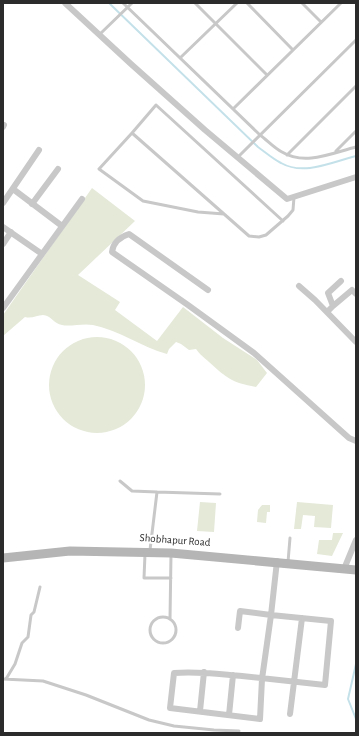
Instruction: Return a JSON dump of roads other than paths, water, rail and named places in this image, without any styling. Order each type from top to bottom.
[{"type":"main road","name":"Shobhapur Road","points":[[3,557],[71,549],[148,551],[356,570]]},
{"type":"main road","name":"Shobhapur Road","points":[[277,562],[335,566],[344,569]]},
{"type":"street","points":[[65,3],[137,69],[287,199],[356,177]]},
{"type":"street","points":[[3,203],[39,150]]},
{"type":"street","points":[[32,204],[58,169]]},
{"type":"street","points":[[13,189],[62,226]]},
{"type":"street","points":[[3,308],[82,199]]},
{"type":"street","points":[[3,227],[42,254]]},
{"type":"street","points":[[3,244],[11,232]]},
{"type":"street","points":[[208,290],[128,234],[121,237],[112,247],[112,252],[254,353],[349,438],[356,441]]},
{"type":"street","points":[[333,306],[328,292],[341,281]]},
{"type":"street","points":[[299,286],[356,342]]},
{"type":"street","points":[[327,312],[352,290],[356,294]]},
{"type":"street","points":[[344,569],[356,540]]},
{"type":"street","points":[[238,628],[240,611],[270,615],[331,621],[325,685],[294,682],[262,678],[194,671],[174,673],[170,708],[260,719],[262,678],[270,615],[277,562]]},
{"type":"street","points":[[290,714],[302,618]]},
{"type":"street","points":[[200,711],[204,672]]},
{"type":"street","points":[[229,715],[233,675]]},
{"type":"lane","points":[[123,3],[260,135],[282,152],[298,159],[318,158],[356,147]]},
{"type":"lane","points":[[100,34],[132,3]]},
{"type":"lane","points":[[195,3],[267,75]]},
{"type":"lane","points":[[180,58],[237,3]]},
{"type":"lane","points":[[247,3],[293,50]]},
{"type":"lane","points":[[302,3],[321,22]]},
{"type":"lane","points":[[233,109],[341,3]]},
{"type":"lane","points":[[238,157],[356,40]]},
{"type":"lane","points":[[287,155],[356,86]]},
{"type":"lane","points":[[224,214],[198,212],[143,201],[99,169],[156,105],[283,221]]},
{"type":"lane","points":[[336,152],[356,131]]},
{"type":"lane","points":[[132,133],[249,236],[259,237],[266,235],[283,221],[293,210],[294,197]]},
{"type":"lane","points":[[120,481],[132,490],[220,494]]},
{"type":"lane","points":[[157,492],[144,578],[171,578]]},
{"type":"lane","points":[[288,562],[290,538]]},
{"type":"lane","points":[[170,619],[161,617],[154,621],[151,625],[150,633],[158,643],[171,642],[176,634],[176,626],[170,619],[171,552]]},
{"type":"lane","points":[[4,679],[15,664],[22,643],[28,637],[31,615],[34,612],[40,587]]},
{"type":"lane","points":[[4,679],[43,681],[86,695],[149,720],[174,726],[239,731]]},
{"type":"waterway","points":[[109,3],[258,147],[278,161],[290,167],[309,168],[318,167],[356,156]]},
{"type":"waterway","points":[[356,664],[348,699],[356,719]]}]
